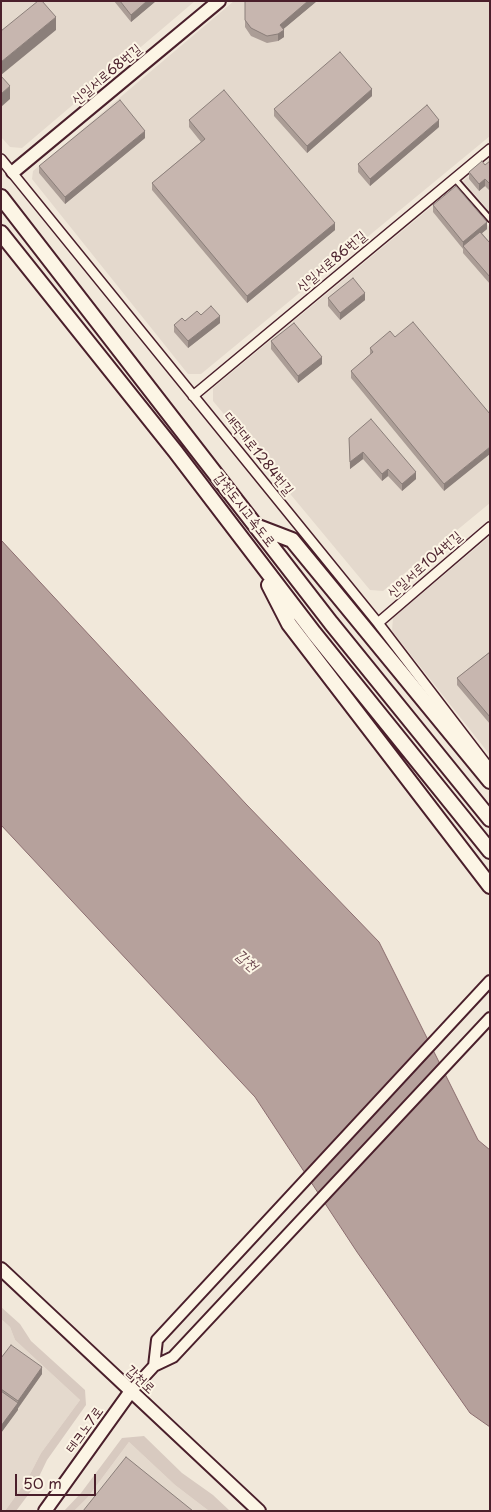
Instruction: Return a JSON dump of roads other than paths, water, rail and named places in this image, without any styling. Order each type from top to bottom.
[{"type":"highway","name":"갑천도시고속도로","points":[[1,197],[331,623],[490,820]]},
{"type":"highway","name":"갑천도시고속도로","points":[[1,233],[169,443],[314,633],[490,851]]},
{"type":"highway","points":[[258,528],[292,540],[490,781]]},
{"type":"highway","points":[[253,554],[289,624],[490,886]]},
{"type":"main road","name":"신일서로68번길","points":[[13,172],[219,1]]},
{"type":"main road","name":"갑천로","points":[[1,1269],[259,1511]]},
{"type":"main road","name":"테크노7로","points":[[45,1511],[131,1392]]},
{"type":"street","name":"신일서로86번길","points":[[193,396],[490,149]]},
{"type":"street","name":"대덕대로1284번길","points":[[1,158],[378,623],[490,769]]},
{"type":"street","name":"신일서로104번길","points":[[378,623],[490,527]]},
{"type":"street","points":[[154,1366],[157,1340],[490,981]]},
{"type":"street","points":[[131,1392],[154,1366],[173,1357],[490,1018]]},
{"type":"lane","points":[[454,178],[490,219]]},
{"type":"water","name":"갑천","points":[[1,540],[246,804],[379,942],[478,1140],[490,1150],[490,1427],[470,1413],[357,1252],[255,1097],[1,825]]}]
